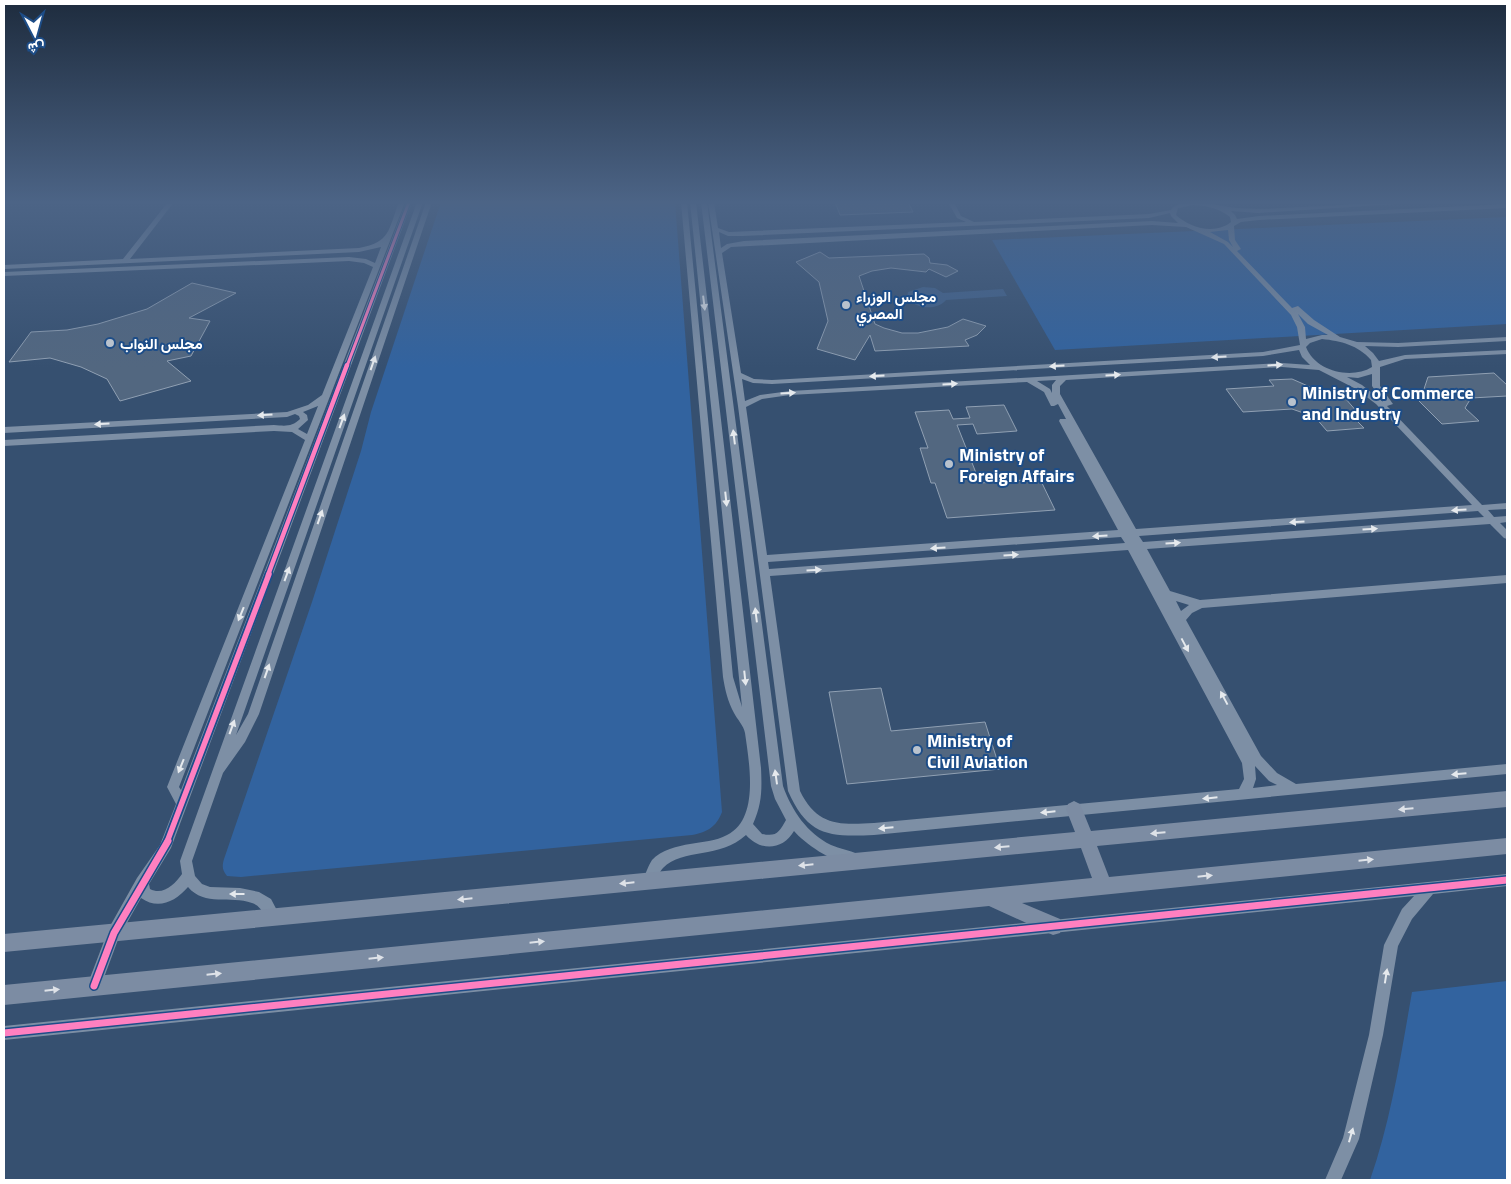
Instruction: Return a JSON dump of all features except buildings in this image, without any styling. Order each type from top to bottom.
[{"type":"main road","points":[[4,943],[1507,799]]},
{"type":"main road","points":[[1074,809],[1104,886]]},
{"type":"main road","points":[[4,996],[1507,846]]},
{"type":"main road","points":[[990,898],[1053,926]]},
{"type":"street","points":[[124,262],[128,257]]},
{"type":"street","points":[[4,267],[213,257]]},
{"type":"street","points":[[361,260],[365,257]]},
{"type":"street","points":[[182,804],[173,787],[379,257]]},
{"type":"street","points":[[94,986],[114,933],[142,883],[165,848],[388,257]]},
{"type":"street","points":[[274,918],[271,908],[264,900],[254,896],[206,893],[196,889],[187,877],[186,861],[189,847],[400,257]]},
{"type":"street","points":[[215,776],[241,738],[252,714],[410,257]]},
{"type":"street","points":[[689,257],[729,682],[737,708],[750,728]]},
{"type":"street","points":[[649,880],[656,865],[668,855],[684,850],[704,849],[733,838],[747,825],[754,806],[755,797],[750,728],[698,257]]},
{"type":"street","points":[[715,257],[742,406],[794,791],[799,805],[807,815],[817,822],[828,828],[841,830],[874,829],[1507,769]]},
{"type":"street","points":[[715,257],[737,463],[772,745],[781,802],[792,822],[801,831],[824,847],[847,857],[864,860]]},
{"type":"street","points":[[1240,257],[1294,314],[1301,326],[1302,346],[1306,357],[1320,368]]},
{"type":"street","points":[[1247,257],[1311,322],[1371,354],[1376,367],[1376,386],[1384,398],[1484,508]]},
{"type":"street","points":[[4,274],[361,260],[376,266]]},
{"type":"street","points":[[737,374],[759,382],[1262,354],[1302,346],[1313,338],[1342,339]]},
{"type":"street","points":[[1355,344],[1398,345],[1507,339]]},
{"type":"street","points":[[1330,372],[1359,376],[1366,374],[1387,361],[1406,358],[1507,352]]},
{"type":"street","points":[[742,406],[760,397],[790,393],[1282,364],[1320,368],[1359,387],[1378,402],[1484,508],[1502,521],[1507,536]]},
{"type":"street","points":[[1063,378],[1056,384],[1056,394],[1248,762],[1250,780],[1247,788],[1241,795]]},
{"type":"street","points":[[1028,380],[1043,387],[1049,394],[1130,534]]},
{"type":"street","points":[[759,382],[754,385],[752,390],[760,397]]},
{"type":"street","points":[[4,430],[296,412],[311,407],[326,396]]},
{"type":"street","points":[[4,443],[288,429],[298,426],[304,420],[303,415],[296,412]]},
{"type":"street","points":[[288,429],[300,432],[309,438]]},
{"type":"street","points":[[737,463],[749,462]]},
{"type":"street","points":[[764,559],[1507,506]]},
{"type":"street","points":[[765,573],[1502,521]]},
{"type":"street","points":[[268,544],[278,553]]},
{"type":"street","points":[[1136,546],[1167,594],[1257,760],[1273,777],[1295,789]]},
{"type":"street","points":[[1167,594],[1200,604],[1507,579]]},
{"type":"street","points":[[1181,619],[1188,610],[1200,604]]},
{"type":"street","points":[[772,745],[786,728]]},
{"type":"street","points":[[747,825],[757,838],[768,841],[784,836],[792,822]]},
{"type":"street","points":[[142,883],[144,894],[157,899],[175,892],[187,877]]},
{"type":"street","points":[[4,1033],[1507,880]]},
{"type":"street","points":[[1333,1180],[1351,1139],[1374,1045],[1391,945],[1407,914],[1430,888]]},
{"type":"shaded area","points":[[423,257],[679,257],[722,812],[717,822],[711,828],[692,835],[241,877],[227,876],[223,868],[224,859],[312,602],[361,451],[371,412]]},
{"type":"shaded area","points":[[1002,257],[1507,257],[1507,324],[1055,350]]},
{"type":"shaded area","points":[[923,287],[935,288],[943,293],[1003,289],[1007,296],[946,300],[937,306],[926,307],[911,302],[907,298],[908,292]]},
{"type":"shaded area","points":[[1507,981],[1507,1180],[1370,1180],[1390,1111],[1412,992]]},
{"type":"cycle path","points":[[94,986],[114,933],[142,883],[165,848],[388,257]]},
{"type":"cycle path","points":[[4,1033],[1507,880]]},
{"type":"place","name":"مجلس الوزراء المصري","points":[[846,305]]},
{"type":"place","name":"مجلس النواب","points":[[110,343]]},
{"type":"place","name":"Ministry of Commerce and Industry","points":[[1292,402]]},
{"type":"place","name":"Ministry of Foreign Affairs","points":[[949,464]]},
{"type":"place","name":"Ministry of Civil Aviation","points":[[917,750]]}]
